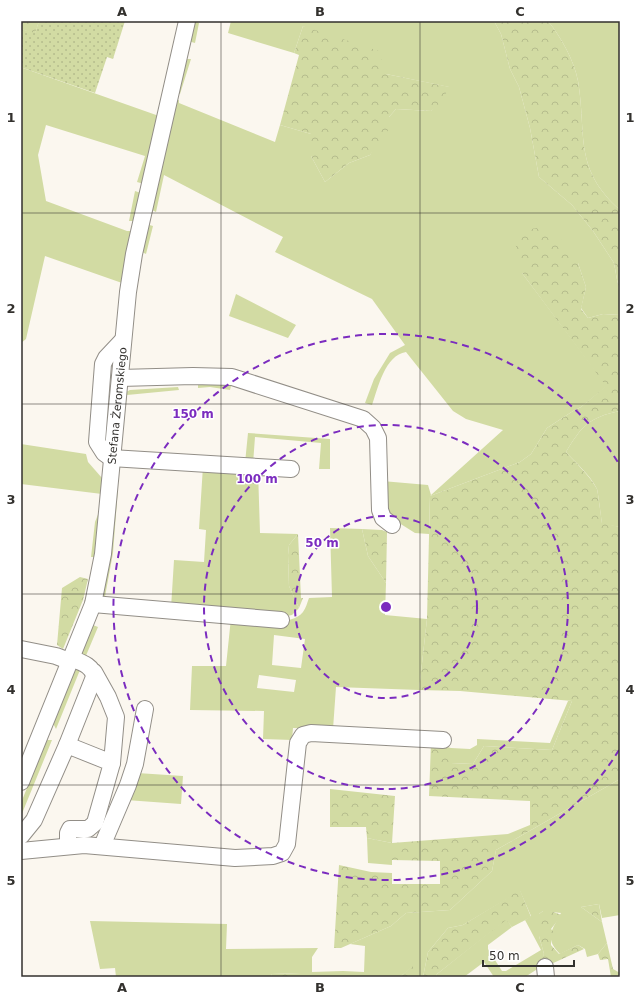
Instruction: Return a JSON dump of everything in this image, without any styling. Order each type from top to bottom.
[{"type":"street","name":"Stefana Żeromskiego","points":[[21,782],[93,604],[103,554],[111,458],[120,378],[122,341],[132,264],[187,21]]},
{"type":"street","points":[[122,341],[106,358],[103,364],[97,442],[104,454],[111,458],[291,470]]},
{"type":"street","points":[[120,378],[193,376],[232,377],[363,420],[373,428],[378,438],[380,510],[383,518],[392,525]]},
{"type":"street","points":[[93,604],[281,620]]},
{"type":"street","points":[[21,649],[56,656],[88,666],[94,672],[108,697],[116,717],[112,763],[95,823],[88,829],[70,829],[68,833],[68,846]]},
{"type":"street","points":[[21,836],[34,820],[67,745],[93,680],[94,672]]},
{"type":"street","points":[[102,846],[128,785],[135,764],[145,709]]},
{"type":"street","points":[[21,851],[68,846],[102,846],[235,858],[273,856],[282,853],[287,844],[298,743],[304,735],[311,733],[443,740]]},
{"type":"street","points":[[67,745],[112,763]]},
{"type":"green space","points":[[21,21],[39,21],[35,34],[21,29]]},
{"type":"green space","points":[[39,21],[125,21],[113,59],[107,57],[95,93],[23,68],[21,65],[21,29],[35,33]]},
{"type":"green space","points":[[194,21],[199,23],[195,43],[188,41]]},
{"type":"green space","points":[[231,21],[494,21],[501,34],[510,69],[519,87],[530,128],[539,177],[572,205],[593,231],[614,263],[620,296],[620,315],[603,314],[588,318],[581,308],[586,287],[578,263],[522,273],[607,386],[581,407],[547,428],[531,454],[520,462],[430,496],[429,534],[415,533],[388,516],[382,481],[428,485],[431,495],[503,430],[466,419],[453,411],[406,352],[399,354],[393,359],[383,373],[372,405],[365,403],[374,379],[390,353],[405,345],[372,299],[275,252],[283,237],[164,175],[156,212],[152,210],[175,101],[179,100],[179,103],[275,142],[280,125],[311,134],[311,156],[325,182],[349,163],[370,155],[389,117],[396,109],[431,111],[449,87],[386,74],[303,26],[294,53],[228,33]]},
{"type":"green space","points":[[494,21],[548,21],[558,34],[570,57],[578,81],[583,134],[588,165],[595,180],[605,195],[620,210],[620,296],[614,263],[593,231],[572,205],[539,177],[530,128],[519,87],[510,69],[501,34]]},
{"type":"green space","points":[[548,21],[620,21],[620,210],[605,195],[595,180],[588,165],[576,73],[558,34]]},
{"type":"green space","points":[[303,26],[379,51],[386,74],[450,87],[440,103],[431,111],[396,109],[389,117],[389,129],[370,155],[349,163],[325,182],[311,156],[311,134],[280,125],[299,55],[294,53]]},
{"type":"green space","points":[[185,59],[191,59],[180,94],[176,93]]},
{"type":"green space","points":[[21,65],[23,68],[159,116],[144,184],[137,182],[145,156],[46,125],[38,155],[46,201],[127,231],[133,231],[122,283],[45,256],[26,339],[21,343]]},
{"type":"green space","points":[[135,191],[141,193],[135,221],[129,221]]},
{"type":"green space","points":[[146,224],[153,226],[146,254],[140,251]]},
{"type":"green space","points":[[536,228],[557,234],[578,263],[586,287],[581,309],[588,318],[603,314],[620,315],[620,411],[601,416],[587,424],[576,436],[566,452],[586,474],[597,489],[602,523],[620,527],[620,779],[496,850],[492,871],[450,910],[406,913],[391,926],[341,948],[334,948],[339,865],[371,872],[392,873],[392,884],[440,884],[440,861],[392,860],[392,843],[508,834],[530,825],[530,801],[429,796],[431,743],[451,748],[451,763],[473,764],[484,746],[552,750],[572,701],[460,691],[419,690],[427,619],[430,496],[520,462],[531,454],[547,428],[581,407],[606,386],[522,273],[513,233]]},
{"type":"green space","points":[[236,294],[296,325],[288,338],[229,316]]},
{"type":"green space","points":[[232,382],[230,390],[210,387],[198,388],[198,383]]},
{"type":"green space","points":[[178,387],[179,390],[127,395],[125,412],[121,412],[124,393],[130,390]]},
{"type":"green space","points":[[620,411],[620,527],[602,524],[597,489],[587,474],[566,452],[576,436],[587,424],[601,416]]},
{"type":"green space","points":[[248,433],[330,439],[330,469],[319,469],[321,443],[255,437],[253,464],[245,463]]},
{"type":"green space","points":[[21,444],[86,454],[88,462],[102,478],[102,494],[21,484]]},
{"type":"green space","points":[[203,466],[258,470],[260,533],[298,534],[289,545],[288,555],[289,586],[299,608],[292,615],[287,616],[171,608],[174,560],[204,562],[206,530],[199,529]]},
{"type":"green space","points":[[114,488],[118,488],[113,553],[104,602],[98,598]]},
{"type":"green space","points":[[101,507],[96,557],[91,557],[95,522]]},
{"type":"green space","points":[[330,528],[362,529],[368,556],[386,583],[385,615],[427,619],[419,690],[336,687],[333,729],[293,728],[292,740],[263,739],[264,711],[190,710],[192,666],[226,666],[231,618],[259,621],[289,620],[297,617],[303,612],[309,598],[332,597]],"holes":[[[274,635],[305,639],[301,668],[272,665]],[[259,675],[296,680],[294,692],[257,688]]]},
{"type":"green space","points":[[362,529],[382,530],[387,532],[386,583],[368,556]]},
{"type":"green space","points":[[298,534],[301,598],[303,598],[299,608],[289,586],[288,555],[289,545]]},
{"type":"green space","points":[[80,577],[88,579],[83,600],[63,649],[57,645],[62,588]]},
{"type":"green space","points":[[93,625],[98,627],[85,658],[80,655]]},
{"type":"green space","points":[[77,664],[82,665],[56,729],[53,723]]},
{"type":"green space","points":[[568,701],[572,701],[552,750],[484,746],[473,764],[451,763],[451,748],[470,749],[477,745],[477,739],[550,743]]},
{"type":"green space","points":[[46,740],[52,740],[21,816],[21,803]]},
{"type":"green space","points":[[137,773],[183,776],[181,804],[126,800]]},
{"type":"green space","points":[[620,779],[620,915],[602,918],[599,904],[581,907],[602,922],[607,943],[598,954],[587,957],[585,949],[578,945],[560,954],[552,943],[551,934],[561,913],[543,911],[539,914],[539,936],[544,954],[539,968],[525,977],[494,977],[484,962],[464,977],[436,977],[437,974],[506,919],[512,927],[488,945],[488,949],[502,971],[506,971],[541,950],[525,920],[531,916],[520,891],[463,925],[448,928],[428,952],[423,977],[413,977],[413,966],[400,977],[301,977],[301,973],[272,974],[271,977],[116,977],[115,968],[100,969],[90,921],[227,924],[226,949],[318,948],[312,957],[312,972],[364,972],[365,946],[350,944],[391,926],[406,913],[450,910],[492,871],[496,850]]},
{"type":"green space","points":[[330,789],[395,796],[392,843],[367,838],[366,827],[330,827]]},
{"type":"green space","points":[[367,838],[392,843],[392,865],[368,863]]},
{"type":"green space","points":[[520,890],[531,917],[512,927],[506,920],[437,974],[436,977],[423,977],[428,952],[448,928],[463,925]]},
{"type":"green space","points":[[599,904],[602,922],[581,907]]},
{"type":"green space","points":[[543,911],[550,911],[562,915],[551,929],[557,935],[551,940],[551,945],[559,954],[578,945],[584,949],[549,965],[539,964],[544,954],[539,936],[539,914]]},
{"type":"green space","points":[[607,943],[613,969],[620,973],[620,977],[611,977],[608,959],[600,960],[598,954]]},
{"type":"green space","points":[[413,965],[413,977],[400,977]]},
{"type":"green space","points":[[301,973],[301,977],[271,977],[272,974]]}]
